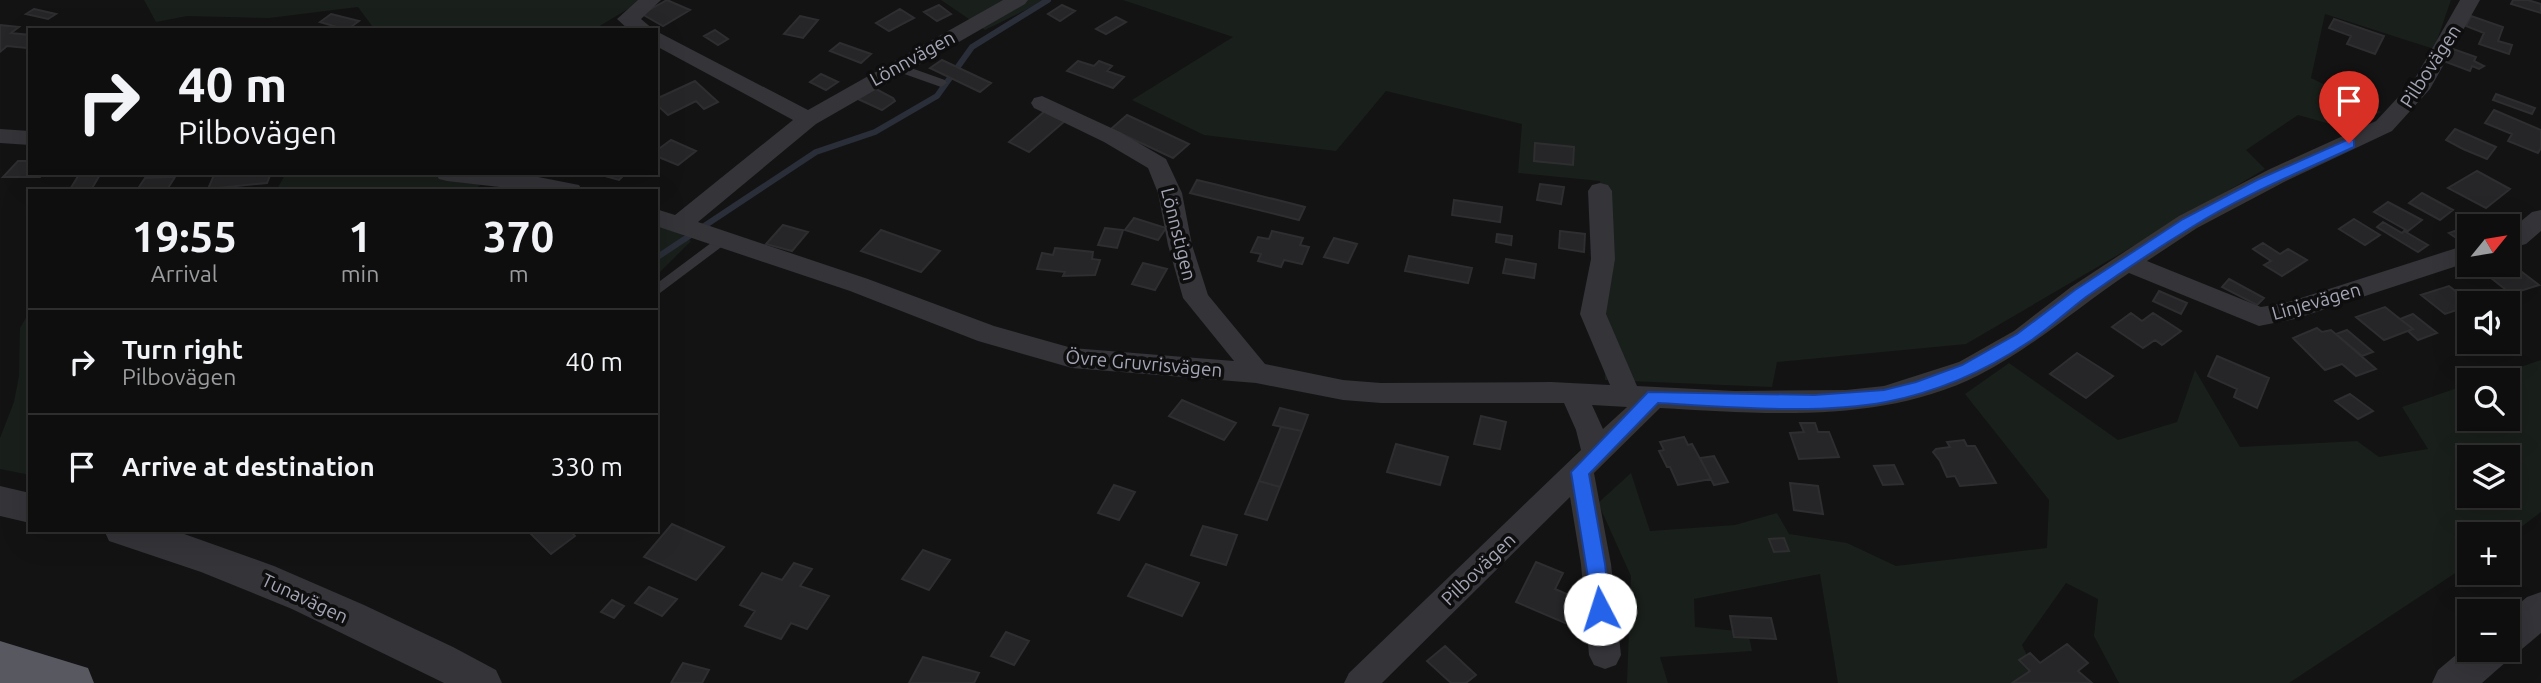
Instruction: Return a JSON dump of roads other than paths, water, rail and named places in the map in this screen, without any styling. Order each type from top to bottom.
[{"type":"highway","points":[[0,662],[71,683]]},
{"type":"street","points":[[641,28],[627,19],[651,0]]},
{"type":"street","name":"Lönnvägen","points":[[700,231],[808,119],[1018,0]]},
{"type":"street","name":"Pilbovägen","points":[[1360,683],[1588,463],[1641,396],[1735,401],[1814,401],[1884,396],[1919,387],[1968,369],[2023,338],[2126,262],[2225,201],[2384,126],[2399,114],[2434,64],[2470,0]]},
{"type":"street","points":[[658,38],[808,119]]},
{"type":"street","name":"Lönnstigen","points":[[1042,103],[1112,137],[1158,164],[1170,193],[1177,218],[1180,245],[1196,298],[1238,347],[1256,373]]},
{"type":"street","points":[[0,136],[28,138]]},
{"type":"street","points":[[465,175],[562,189]]},
{"type":"street","points":[[1600,191],[1603,259],[1593,314],[1616,364],[1641,396]]},
{"type":"street","name":"Övre Gruvrisvägen","points":[[658,217],[1045,352],[1100,362],[1256,373],[1356,391],[1641,396]]},
{"type":"street","points":[[2520,236],[2541,218]]},
{"type":"street","name":"Linjevägen","points":[[2126,262],[2259,317],[2286,312],[2457,257]]},
{"type":"street","points":[[1573,393],[1590,430],[1588,463],[1605,655]]},
{"type":"street","points":[[0,501],[28,508]]},
{"type":"street","name":"Tunavägen","points":[[128,532],[247,571],[415,648],[482,683]]},
{"type":"street","points":[[2520,627],[2541,609]]},
{"type":"street","points":[[2452,683],[2477,662]]},
{"type":"lane","points":[[897,67],[942,83]]},
{"type":"lane","points":[[658,288],[700,231]]},
{"type":"waterway","points":[[658,257],[816,152],[875,132],[937,96],[972,47],[1048,0]]}]
